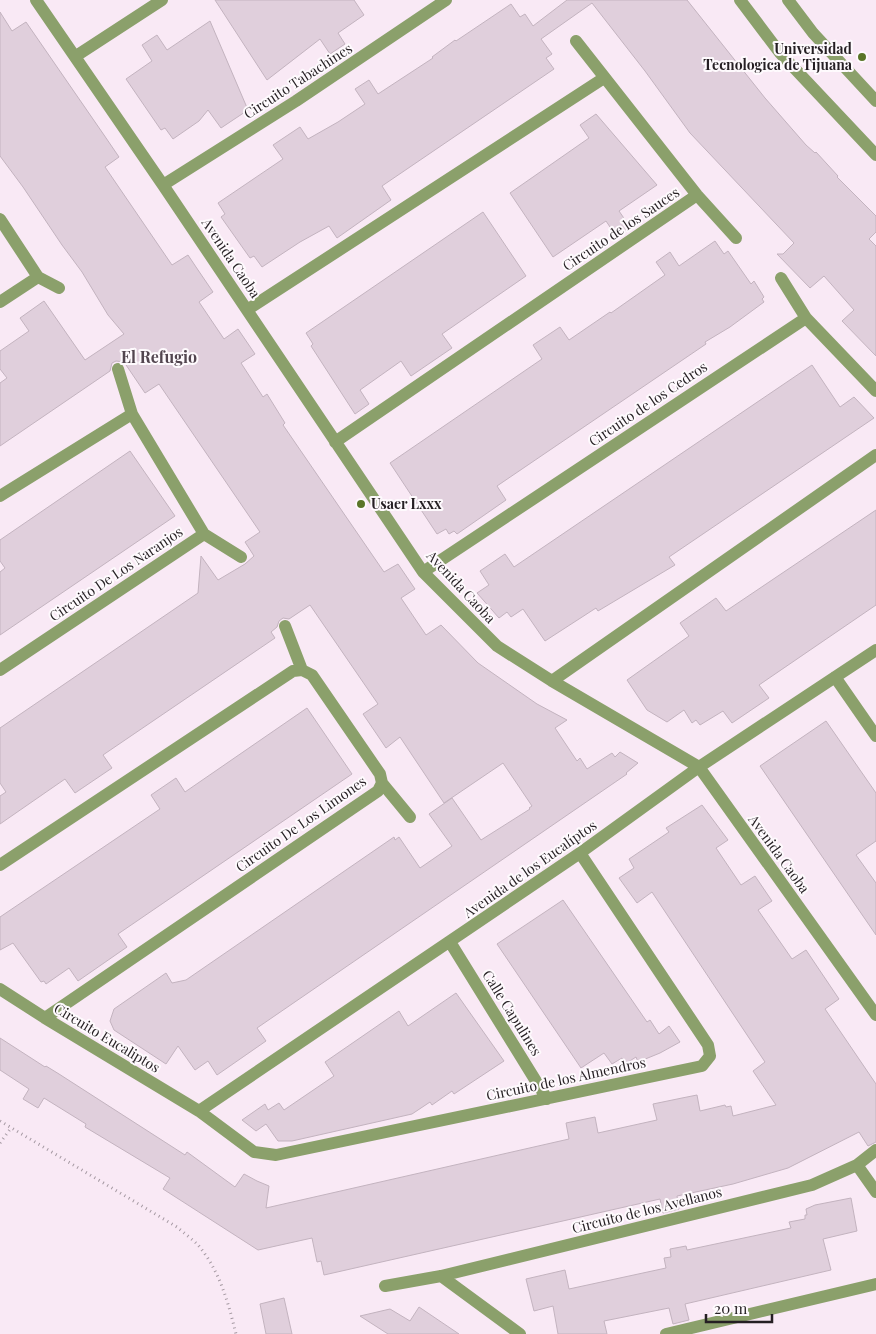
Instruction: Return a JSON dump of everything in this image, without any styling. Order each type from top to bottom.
[{"type":"street","name":"Avenida Caoba","points":[[36,0],[76,56],[423,572],[497,646],[552,681],[699,768],[876,1015]]},
{"type":"street","points":[[76,56],[162,0]]},
{"type":"street","name":"Circuito Tabachines","points":[[163,185],[296,101],[446,0]]},
{"type":"street","points":[[740,0],[780,53],[876,155]]},
{"type":"street","points":[[788,0],[813,33],[876,101]]},
{"type":"street","name":"Circuito de los Sauces","points":[[335,442],[697,195],[576,41]]},
{"type":"street","points":[[247,310],[604,78]]},
{"type":"street","points":[[697,195],[736,238]]},
{"type":"street","points":[[0,219],[38,277],[59,288]]},
{"type":"street","points":[[0,302],[38,277]]},
{"type":"street","points":[[781,278],[806,318],[876,391]]},
{"type":"street","name":"Circuito de los Cedros","points":[[423,572],[806,318]]},
{"type":"street","name":"Circuito De Los Naranjos","points":[[0,670],[204,534],[132,414],[118,369]]},
{"type":"street","points":[[0,496],[132,414]]},
{"type":"street","points":[[552,681],[876,455]]},
{"type":"street","points":[[204,534],[241,557]]},
{"type":"street","points":[[0,865],[293,671],[302,670],[285,626]]},
{"type":"street","name":"Avenida de los Eucalíptos","points":[[199,1111],[580,853],[699,768],[876,650]]},
{"type":"street","name":"Circuito De Los Limones","points":[[45,1018],[378,791],[382,783],[380,774],[312,675],[302,670]]},
{"type":"street","points":[[835,677],[876,736]]},
{"type":"street","points":[[382,783],[410,817]]},
{"type":"street","name":"Circuito de los Almendros","points":[[199,1111],[254,1152],[276,1154],[702,1066],[710,1056],[708,1044],[580,853]]},
{"type":"street","name":"Calle Capulines","points":[[450,942],[547,1099]]},
{"type":"street","name":"Circuito Eucaliptos","points":[[0,989],[199,1111]]},
{"type":"street","name":"Circuito de los Avellanos","points":[[385,1286],[441,1276],[812,1185],[858,1165],[876,1150]]},
{"type":"street","points":[[858,1165],[876,1192]]},
{"type":"street","points":[[441,1276],[520,1334]]},
{"type":"street","points":[[666,1334],[876,1284]]},
{"type":"path","points":[[0,1121],[177,1227],[197,1245],[216,1272],[228,1300],[236,1334]]},
{"type":"path","points":[[0,1143],[11,1128]]},
{"type":"building","points":[[215,0],[354,0],[364,15],[338,33],[345,44],[330,54],[320,39],[267,80]]},
{"type":"building","points":[[567,0],[687,0],[765,98],[806,145],[816,152],[837,177],[876,216],[876,232],[869,239],[876,246],[876,356],[842,321],[854,310],[824,276],[810,288],[777,254],[783,254],[794,243],[690,133],[592,3],[541,39],[552,54],[546,58],[554,69],[382,186],[391,200],[337,238],[329,226],[262,267],[254,256],[250,258],[221,217],[225,214],[218,203],[283,159],[273,145],[300,127],[308,139],[338,122],[365,104],[355,89],[369,80],[378,94],[433,58],[455,40],[511,4],[520,17],[525,14],[533,26]]},
{"type":"building","points":[[0,12],[12,31],[26,22],[119,157],[105,167],[172,265],[188,255],[213,292],[199,302],[224,339],[238,329],[255,354],[241,363],[263,397],[267,394],[285,423],[283,425],[384,572],[398,564],[415,589],[401,598],[426,635],[441,625],[478,663],[537,704],[567,720],[555,728],[577,761],[580,758],[587,769],[612,753],[615,757],[620,752],[638,763],[627,774],[257,1028],[266,1041],[217,1075],[208,1061],[195,1070],[178,1046],[166,1064],[114,1030],[110,1021],[114,1009],[166,973],[172,983],[186,980],[394,837],[395,840],[399,837],[420,868],[452,846],[429,814],[452,798],[481,840],[532,806],[503,763],[444,803],[400,737],[386,748],[363,714],[378,704],[310,605],[289,619],[283,618],[279,621],[277,627],[271,632],[275,638],[103,755],[112,768],[75,793],[65,779],[0,824],[0,796],[6,792],[0,783],[0,728],[198,593],[201,556],[218,580],[245,564],[254,556],[245,542],[260,532],[159,384],[145,393],[124,362],[116,361],[112,363],[110,371],[0,446],[0,383],[7,378],[0,369],[0,351],[29,331],[20,318],[44,301],[85,360],[124,334],[108,315],[82,272],[0,156]]},
{"type":"building","points":[[210,21],[248,110],[221,128],[208,110],[199,121],[173,139],[165,128],[161,130],[126,79],[152,61],[142,45],[157,35],[167,50]]},
{"type":"building","points":[[596,114],[657,185],[619,211],[630,227],[616,236],[606,221],[553,257],[510,193],[589,138],[580,125]]},
{"type":"building","points":[[483,212],[526,276],[442,334],[452,348],[411,376],[401,361],[360,390],[369,404],[355,414],[311,346],[313,344],[306,333]]},
{"type":"building","points":[[715,241],[724,254],[728,251],[751,284],[754,281],[764,297],[762,299],[764,302],[730,327],[705,342],[706,344],[497,486],[506,500],[457,534],[454,531],[449,534],[446,529],[437,534],[390,463],[542,359],[533,345],[560,327],[569,340],[665,275],[656,262],[670,252],[679,266]]},
{"type":"building","points":[[812,365],[840,407],[854,397],[874,418],[669,557],[675,565],[598,611],[596,608],[545,641],[523,609],[511,617],[507,612],[499,618],[477,593],[489,585],[480,571],[505,554],[514,567]]},
{"type":"building","points":[[130,451],[175,516],[0,635],[0,572],[5,568],[0,561],[0,540]]},
{"type":"building","points":[[876,510],[876,605],[759,685],[769,698],[732,723],[723,711],[700,725],[696,720],[692,723],[684,710],[667,722],[647,710],[627,680],[689,636],[680,623],[716,598],[726,611]]},
{"type":"building","points":[[307,708],[352,774],[118,934],[127,947],[78,981],[69,968],[46,984],[44,981],[41,982],[13,943],[0,950],[0,917],[160,809],[151,795],[176,778],[185,792]]},
{"type":"building","points":[[826,721],[876,793],[876,841],[856,855],[876,883],[876,935],[760,766]]},
{"type":"building","points":[[702,805],[728,840],[716,848],[741,885],[755,876],[772,901],[758,910],[792,959],[806,950],[839,999],[825,1009],[876,1084],[876,1142],[868,1146],[859,1132],[788,1168],[733,1184],[677,1196],[679,1209],[663,1213],[660,1199],[324,1275],[321,1261],[317,1262],[312,1238],[258,1250],[163,1189],[170,1178],[85,1127],[86,1124],[44,1098],[38,1108],[23,1099],[29,1089],[0,1070],[0,1038],[185,1155],[187,1152],[235,1187],[244,1174],[269,1186],[266,1208],[569,1139],[566,1123],[595,1117],[598,1133],[657,1120],[653,1104],[682,1098],[697,1095],[700,1111],[725,1105],[726,1107],[731,1106],[733,1116],[776,1105],[753,1071],[765,1062],[652,892],[637,903],[619,878],[634,868],[629,859],[669,832],[666,828]]},
{"type":"building","points":[[563,900],[647,1022],[650,1020],[659,1034],[669,1026],[680,1042],[638,1062],[636,1057],[625,1064],[622,1058],[612,1064],[604,1053],[581,1068],[497,944]]},
{"type":"building","points":[[456,993],[504,1061],[454,1094],[452,1091],[432,1105],[430,1102],[412,1114],[292,1141],[278,1141],[266,1124],[256,1131],[242,1120],[265,1104],[268,1110],[279,1103],[284,1110],[334,1076],[325,1062],[399,1011],[408,1026]]},
{"type":"building","points":[[851,1198],[857,1231],[823,1239],[831,1270],[685,1304],[689,1320],[673,1324],[669,1308],[604,1321],[607,1334],[558,1334],[553,1306],[534,1311],[526,1279],[565,1270],[569,1289],[666,1268],[664,1258],[671,1257],[670,1249],[686,1246],[687,1250],[791,1228],[789,1222],[805,1219],[805,1215],[807,1215],[806,1209],[815,1205]]},
{"type":"building","points":[[284,1298],[292,1334],[266,1334],[260,1304]]},
{"type":"building","points":[[419,1307],[459,1334],[388,1334],[360,1316],[390,1309],[410,1321]]},
{"type":"place","name":"Universidad Tecnologica de Tijuana","points":[[862,57]]},
{"type":"place","name":"Usaer Lxxx","points":[[361,504]]},
{"type":"district","name":"El Refugio","points":[[159,357]]}]
